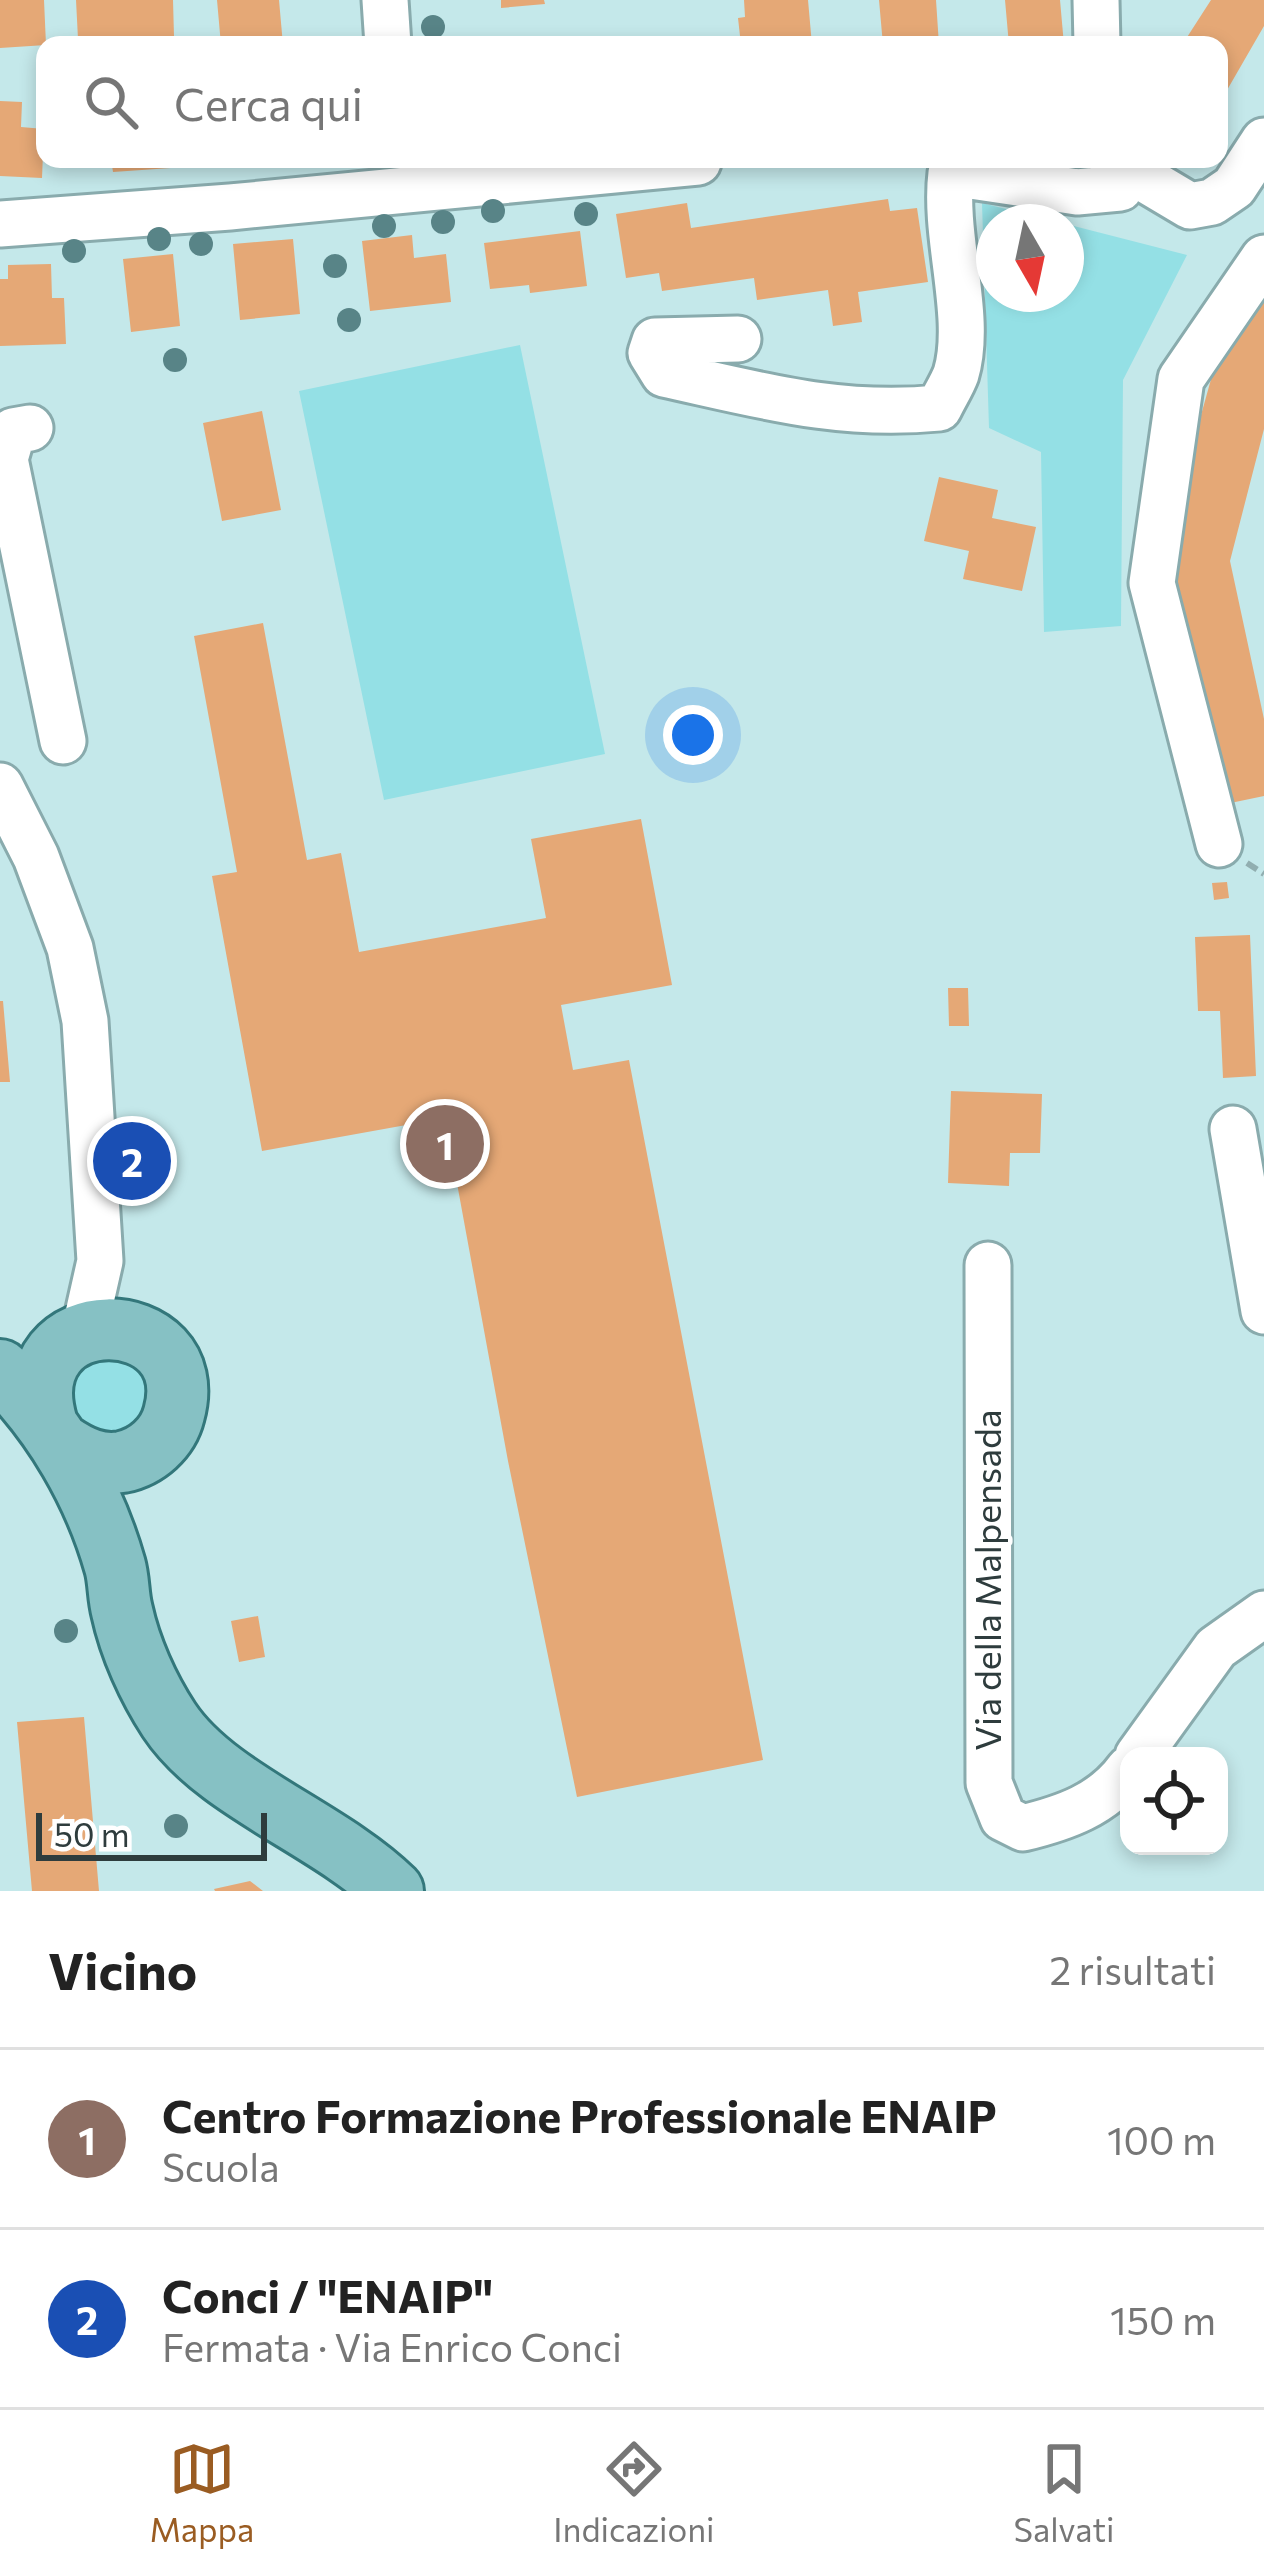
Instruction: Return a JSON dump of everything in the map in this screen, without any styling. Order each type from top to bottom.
[{"type":"main road","points":[[54,1434],[80,1456],[101,1462],[124,1462],[160,1440],[172,1423],[177,1402],[169,1362],[157,1346],[56,1349],[54,1434],[89,1496],[115,1567],[122,1614],[152,1692],[197,1756],[314,1831],[393,1891]]},
{"type":"main road","points":[[115,1567],[126,1507],[144,1453]]},
{"type":"street","points":[[385,0],[387,36]]},
{"type":"street","points":[[1096,0],[1096,36]]},
{"type":"street","points":[[1124,168],[1190,206],[1212,202],[1234,187],[1264,140]]},
{"type":"street","points":[[250,179],[549,168]]},
{"type":"street","points":[[738,339],[655,340],[651,352],[664,374],[792,401],[852,412],[939,408],[956,373],[961,333],[947,205],[951,173],[1077,192],[1120,188],[1119,168]]},
{"type":"street","points":[[0,224],[376,175]]},
{"type":"street","points":[[1219,844],[1152,583],[1181,379],[1264,259]]},
{"type":"street","points":[[30,428],[13,431],[5,459],[63,742]]},
{"type":"street","points":[[0,786],[36,857],[70,948],[85,1021],[100,1261],[56,1349]]},
{"type":"street","points":[[1233,1129],[1264,1311]]},
{"type":"street","name":"Via della Malpensada","points":[[988,1265],[988,1783],[1003,1818],[1023,1828],[1070,1816],[1120,1782]]},
{"type":"street","points":[[1144,1747],[1216,1648],[1264,1614]]},
{"type":"shaded area","points":[[1084,229],[1187,255],[1123,380],[1121,626],[1044,632],[1041,452],[989,428],[985,312],[1084,312]]},
{"type":"shaded area","points":[[520,345],[605,754],[384,800],[299,391]]},
{"type":"shaded area","points":[[109,1357],[136,1369],[148,1396],[136,1423],[109,1435],[82,1423],[70,1396],[82,1369]]},
{"type":"building","points":[[0,0],[44,0],[46,36],[36,36],[36,46],[0,48]]},
{"type":"building","points":[[76,0],[173,0],[174,36],[78,36]]},
{"type":"building","points":[[217,0],[279,0],[282,36],[220,36]]},
{"type":"building","points":[[501,0],[544,0],[545,4],[501,8]]},
{"type":"building","points":[[744,0],[808,0],[811,36],[740,36],[738,18],[745,17]]},
{"type":"building","points":[[879,0],[936,0],[938,36],[882,36]]},
{"type":"building","points":[[1005,0],[1060,0],[1063,36],[1008,36]]},
{"type":"building","points":[[1211,0],[1264,0],[1264,26],[1228,88],[1228,36],[1188,36]]},
{"type":"building","points":[[0,101],[22,102],[21,127],[36,128],[36,168],[42,168],[42,178],[0,176]]},
{"type":"building","points":[[112,168],[171,168],[113,172]]},
{"type":"building","points":[[888,199],[890,211],[917,208],[928,282],[858,292],[862,322],[833,326],[828,290],[757,300],[754,278],[662,291],[659,273],[626,278],[616,214],[687,203],[691,228]]},
{"type":"building","points":[[580,231],[587,286],[530,293],[529,285],[490,289],[484,243]]},
{"type":"building","points":[[412,235],[414,258],[446,254],[451,302],[370,311],[362,241]]},
{"type":"building","points":[[293,239],[300,314],[240,320],[233,244]]},
{"type":"building","points":[[173,254],[180,326],[131,332],[123,259]]},
{"type":"building","points":[[51,264],[52,298],[64,298],[66,344],[0,346],[0,279],[8,279],[8,265]]},
{"type":"building","points":[[1264,287],[1264,429],[1230,561],[1264,719],[1264,796],[1216,806],[1165,544],[1215,365]]},
{"type":"building","points":[[262,411],[281,510],[222,521],[203,423]]},
{"type":"building","points":[[939,477],[998,490],[992,518],[1036,527],[1022,591],[963,579],[969,551],[924,541]]},
{"type":"building","points":[[263,623],[307,860],[341,853],[359,952],[546,918],[531,839],[641,819],[672,985],[561,1005],[573,1070],[629,1060],[763,1760],[577,1797],[508,1461],[445,1118],[262,1151],[212,876],[237,872],[194,636]]},
{"type":"building","points":[[1227,882],[1229,898],[1214,900],[1212,883]]},
{"type":"building","points":[[1250,935],[1256,1076],[1223,1078],[1220,1011],[1198,1011],[1195,937]]},
{"type":"building","points":[[948,988],[968,988],[969,1026],[949,1026]]},
{"type":"building","points":[[3,1001],[10,1082],[0,1082]]},
{"type":"building","points":[[951,1091],[1042,1094],[1040,1153],[1010,1153],[1009,1186],[948,1183]]},
{"type":"building","points":[[258,1616],[265,1657],[239,1662],[231,1621]]},
{"type":"building","points":[[84,1717],[99,1891],[32,1891],[17,1722]]},
{"type":"building","points":[[250,1881],[263,1891],[214,1889]]},
{"type":"place","name":"Centro Formazione Professionale ENAIP","points":[[445,1144]]},
{"type":"place","name":"Conci / \"ENAIP\"","points":[[132,1161]]}]
